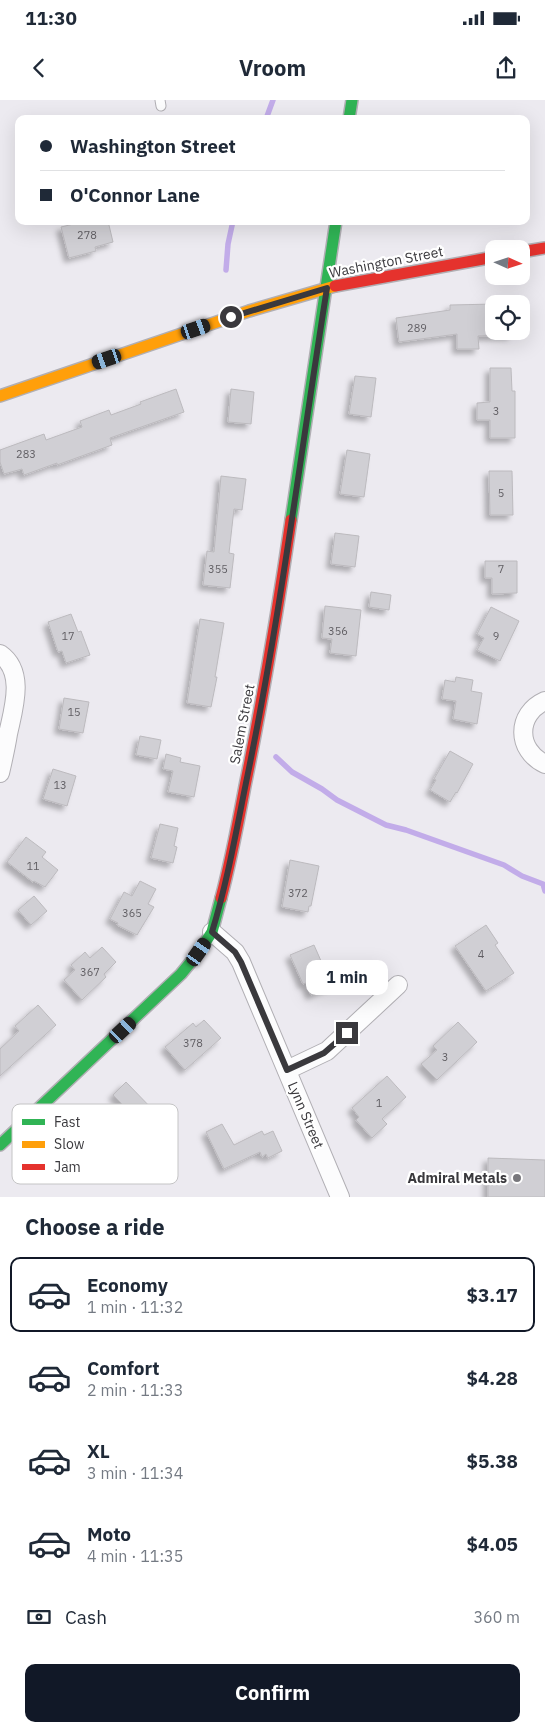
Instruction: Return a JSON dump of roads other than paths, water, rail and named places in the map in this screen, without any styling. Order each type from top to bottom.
[{"type":"main road","points":[[350,115],[352,100]]},
{"type":"main road","name":"Salem Street","points":[[43,1104],[181,974],[212,932],[229,867],[265,685],[288,547],[335,225]]},
{"type":"main road","points":[[530,250],[545,248]]},
{"type":"main road","name":"Washington Street","points":[[0,396],[249,311],[327,288],[485,259]]},
{"type":"main road","name":"Salem Street","points":[[0,1145],[12,1134]]},
{"type":"street","points":[[0,772],[16,689],[12,670],[7,660],[1,655]]},
{"type":"street","points":[[545,701],[529,713],[523,730],[530,752],[535,758],[545,764]]},
{"type":"street","name":"Lynn Street","points":[[212,932],[235,952],[241,962],[340,1197]]},
{"type":"street","points":[[287,1070],[327,1051],[398,985]]},
{"type":"waterway","points":[[267,115],[273,100]]},
{"type":"waterway","points":[[226,270],[228,244],[232,225]]},
{"type":"waterway","points":[[276,757],[292,772],[337,800],[386,825],[406,830],[504,865],[522,876],[543,884],[545,891]]},
{"type":"place","name":"Admiral Metals","points":[[517,1178]]}]
